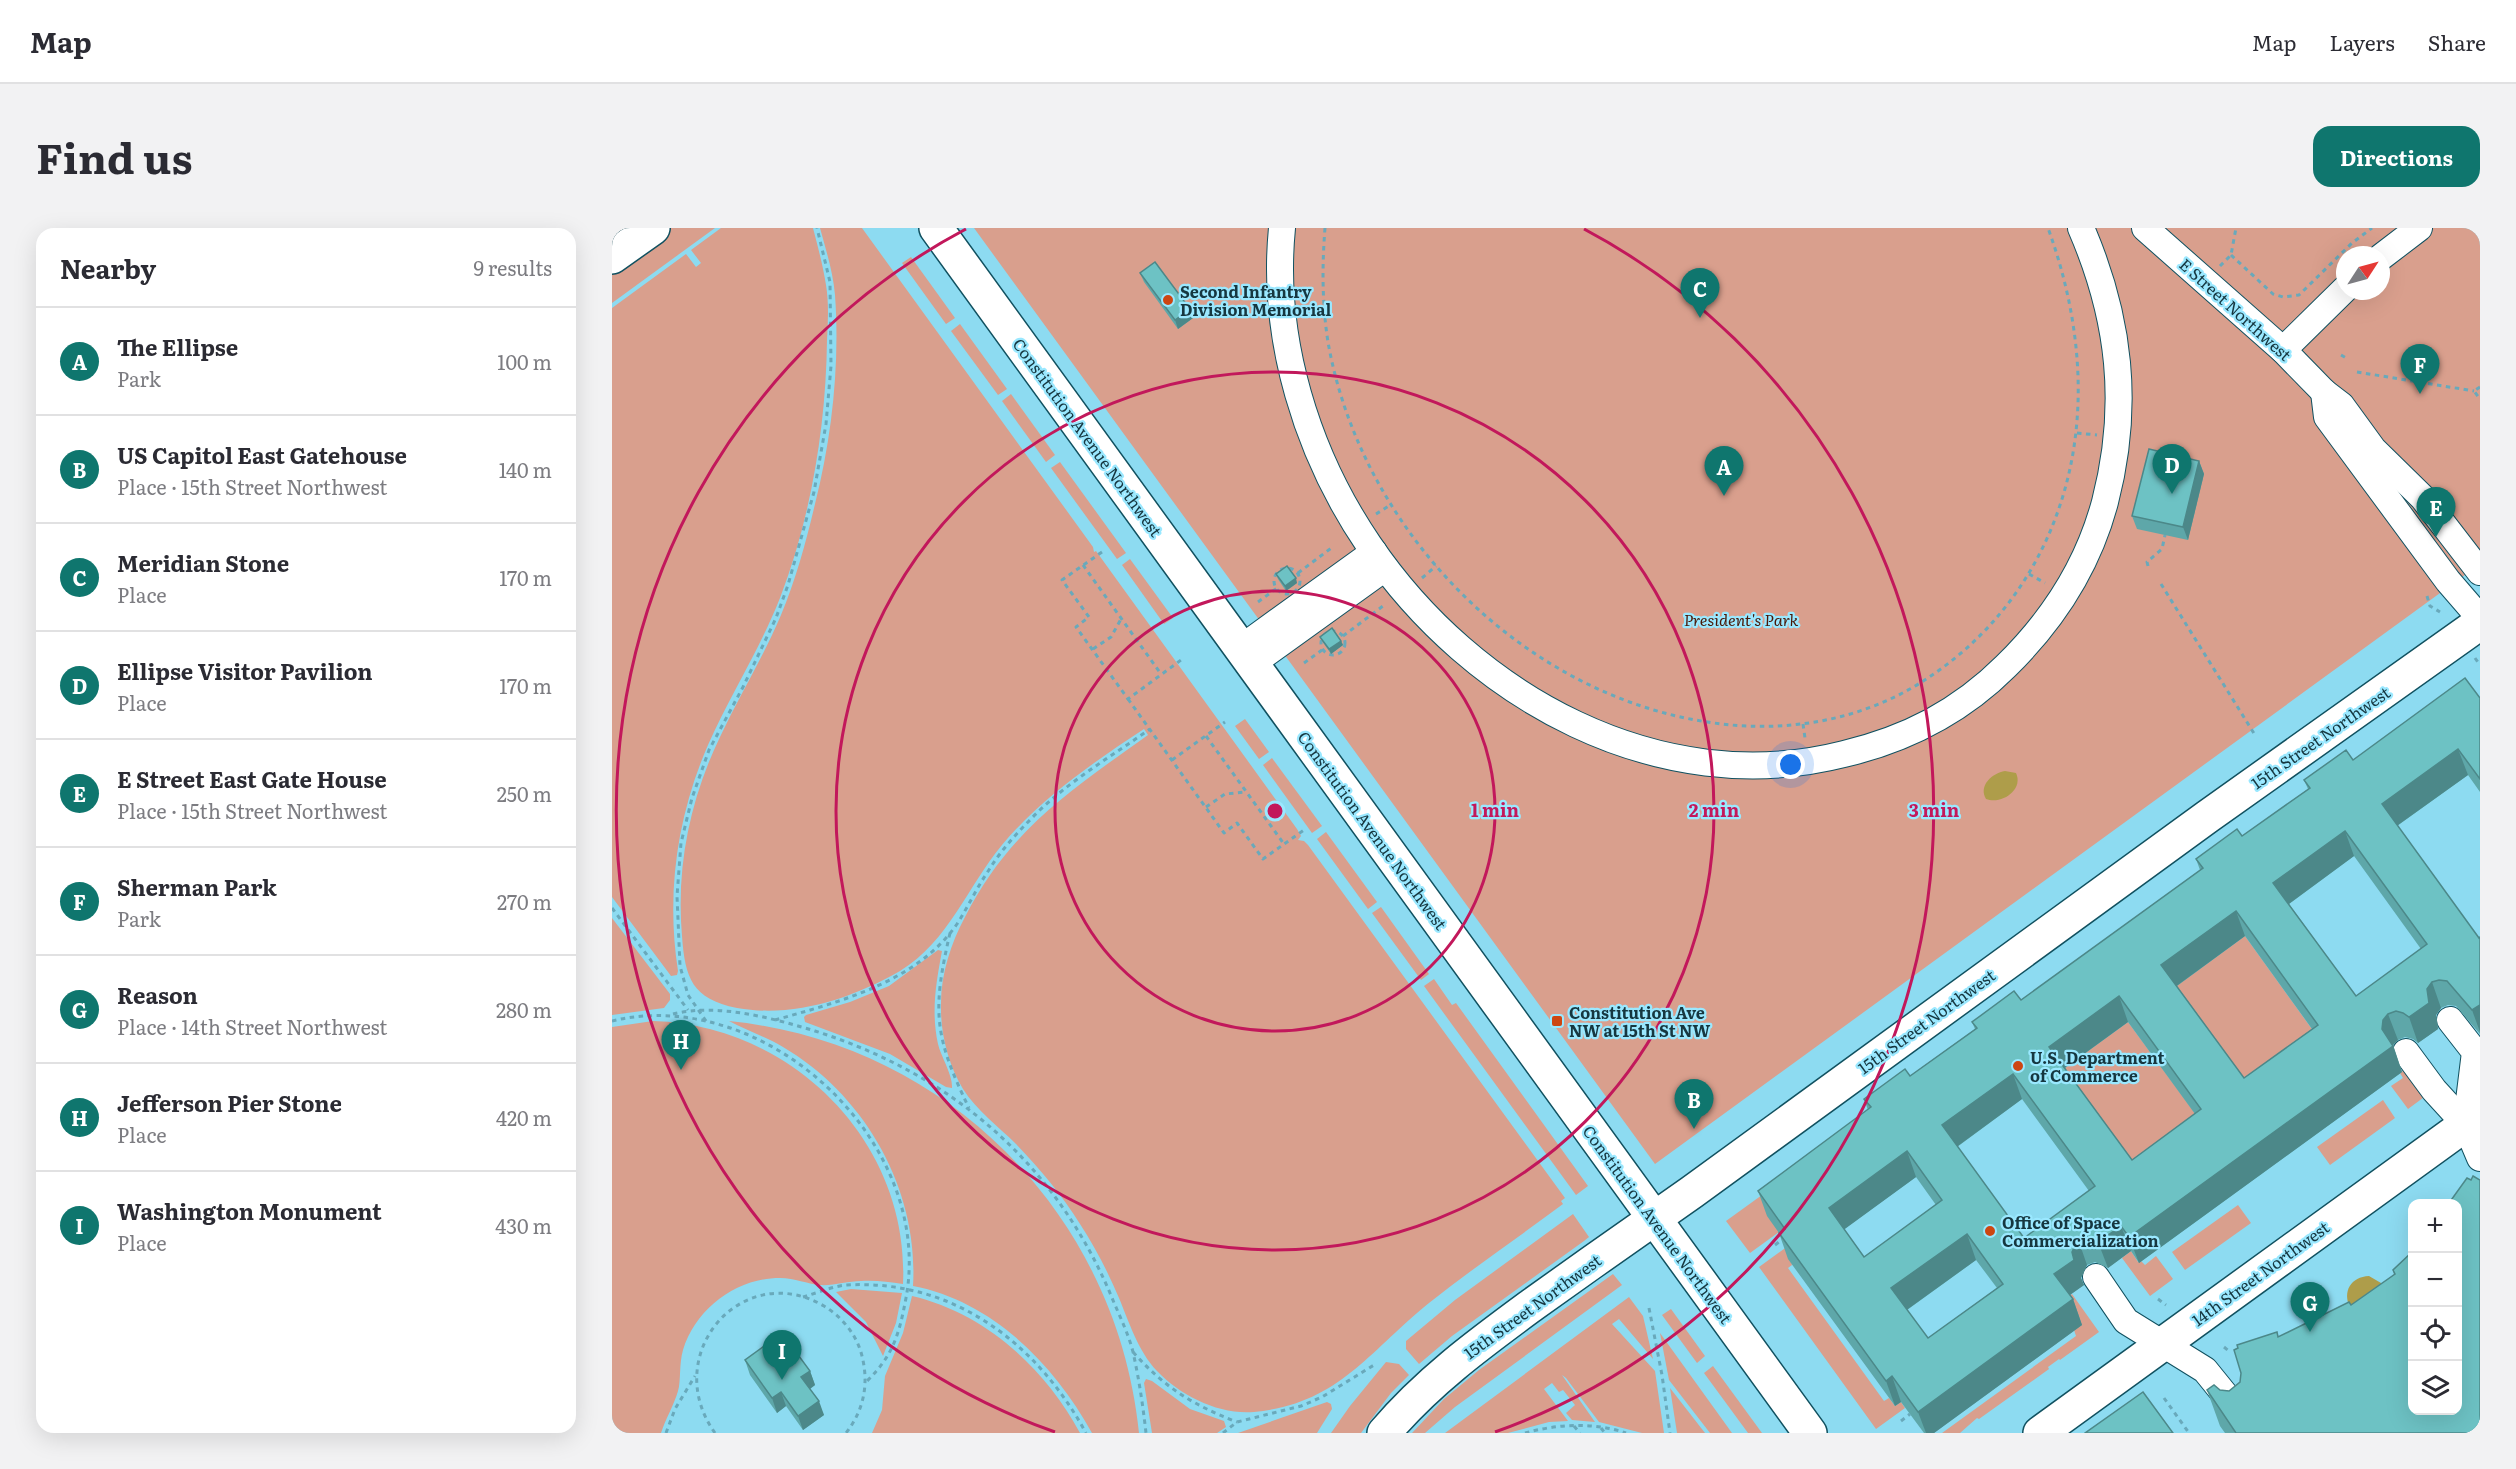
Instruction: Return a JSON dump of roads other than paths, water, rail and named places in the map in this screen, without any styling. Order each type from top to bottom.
[{"type":"main road","points":[[612,257],[653,228]]},
{"type":"main road","name":"Constitution Avenue Northwest","points":[[936,228],[1810,1433]]},
{"type":"main road","name":"15th Street Northwest","points":[[1384,1433],[1418,1396],[1460,1358],[2197,824],[2480,623]]},
{"type":"main road","name":"14th Street Northwest","points":[[2040,1433],[2473,1119]]},
{"type":"lane","points":[[1282,228],[1281,302],[1293,372],[1311,431],[1349,514],[1379,560],[1410,600],[1438,628],[1504,682],[1538,705],[1606,738],[1695,762],[1777,767],[1812,762],[1857,751],[1915,731],[1968,700],[2016,657],[2045,623],[2073,584],[2096,531],[2110,483],[2118,437],[2118,360],[2108,302],[2081,228]]},
{"type":"lane","name":"E Street Northwest","points":[[2145,228],[2283,350],[2324,392],[2341,405],[2373,449],[2423,498],[2480,572]]},
{"type":"lane","points":[[2390,250],[2419,228]]},
{"type":"lane","points":[[2283,350],[2336,298]]},
{"type":"lane","points":[[2324,392],[2327,417],[2448,581],[2480,618]]},
{"type":"lane","points":[[2400,514],[2423,498]]},
{"type":"lane","points":[[1247,655],[1379,560]]},
{"type":"lane","points":[[2451,1020],[2475,1052],[2473,1119],[2480,1158]]},
{"type":"lane","points":[[2406,1052],[2434,1090],[2473,1119]]},
{"type":"lane","points":[[2096,1277],[2126,1322],[2205,1370],[2239,1412]]},
{"type":"place","name":"Second Infantry Division Memorial","points":[[1168,300]]},
{"type":"place","name":"Meridian Stone","points":[[1700,318]]},
{"type":"place","name":"Sherman Park","points":[[2420,394]]},
{"type":"place","name":"Ellipse Visitor Pavilion","points":[[2172,494]]},
{"type":"place","name":"The Ellipse","points":[[1724,496]]},
{"type":"place","name":"E Street East Gate House","points":[[2436,537]]},
{"type":"place","name":"Constitution Ave NW at 15th St NW","points":[[1557,1021]]},
{"type":"place","name":"U.S. Department of Commerce","points":[[2018,1066]]},
{"type":"place","name":"Jefferson Pier Stone","points":[[681,1070]]},
{"type":"place","name":"US Capitol East Gatehouse","points":[[1694,1129]]},
{"type":"place","name":"Office of Space Commercialization","points":[[1990,1231]]},
{"type":"place","name":"Reason","points":[[2310,1332]]},
{"type":"place","name":"Washington Monument","points":[[782,1380]]},
{"type":"park label","name":"President's Park","points":[[1741,619]]}]
